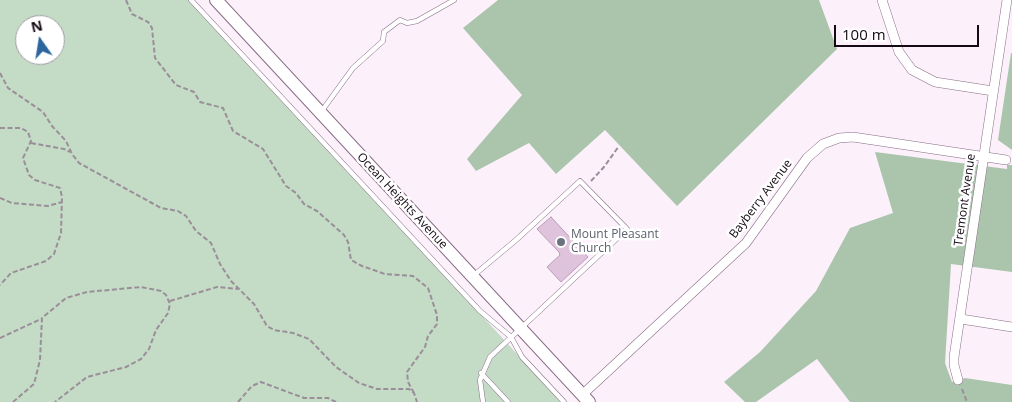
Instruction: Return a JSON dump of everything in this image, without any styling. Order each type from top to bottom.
[{"type":"main road","name":"Ocean Heights Avenue","points":[[216,0],[472,276],[515,332],[586,398]]},
{"type":"street","points":[[882,0],[899,52],[912,70],[935,82],[993,91]]},
{"type":"street","name":"Tremont Avenue","points":[[958,380],[954,362],[1007,0]]},
{"type":"street","name":"Bayberry Avenue","points":[[586,398],[746,243],[807,158],[823,144],[839,138],[853,137],[1006,160]]},
{"type":"street","points":[[961,320],[1012,327]]},
{"type":"lane","points":[[191,0],[480,311],[515,332],[522,357],[564,402]]},
{"type":"lane","points":[[320,113],[353,68],[383,41],[384,32],[400,20],[407,23],[417,21],[454,0]]},
{"type":"lane","points":[[472,276],[516,240],[580,181],[627,229],[490,357],[481,373],[480,386],[483,402]]},
{"type":"lane","points":[[481,373],[508,402]]},
{"type":"path","points":[[126,0],[132,14],[148,22],[152,28],[156,58],[176,86],[194,92],[200,102],[223,108],[233,131],[263,150],[286,186],[296,193],[304,204],[317,211],[344,235],[348,242],[351,260],[385,274],[413,276],[428,288],[437,315],[437,324],[428,336],[425,347],[407,372],[408,382],[417,402]]},
{"type":"path","points":[[0,73],[8,88],[43,112],[52,126],[66,141],[72,154],[79,162],[125,190],[161,208],[182,213],[196,231],[211,242],[220,264],[239,289],[254,304],[268,326],[274,330],[293,333],[309,339],[349,378],[377,389],[403,388],[414,393]]},
{"type":"path","points":[[0,128],[24,129],[31,136],[23,158],[28,175],[35,180],[60,188],[62,202],[61,234],[54,254],[46,261],[11,273],[0,285]]},
{"type":"path","points":[[30,143],[61,148],[72,154]]},
{"type":"path","points":[[589,183],[604,167],[619,146]]},
{"type":"path","points":[[0,198],[18,204],[48,206],[62,202]]},
{"type":"path","points":[[0,338],[42,318],[66,298],[86,292],[140,287],[161,291],[170,301]]},
{"type":"path","points":[[170,301],[217,287],[239,289]]},
{"type":"path","points":[[55,402],[91,376],[126,367],[141,359],[149,349],[154,332],[168,313],[170,301]]},
{"type":"path","points":[[13,402],[34,384],[40,360],[42,318]]},
{"type":"path","points":[[958,380],[966,402]]},
{"type":"path","points":[[238,402],[252,386],[261,382],[304,398],[328,398],[336,402]]},
{"type":"green space","points":[[0,0],[193,0],[561,402],[0,402]]},
{"type":"green space","points":[[498,0],[819,0],[837,49],[677,206],[605,130],[556,174],[529,143],[476,171],[467,159],[522,95],[463,28]]},
{"type":"green space","points":[[1012,53],[1012,150],[998,140]]},
{"type":"green space","points":[[875,152],[1007,169],[1007,165],[1012,165],[1012,272],[951,264],[945,363],[952,382],[965,378],[1012,385],[1012,402],[850,402],[817,359],[756,402],[745,402],[724,382],[760,352],[816,291],[850,228],[893,213]]},
{"type":"building","points":[[551,217],[588,257],[561,282],[547,267],[560,255],[559,252],[537,229]]},
{"type":"place","name":"Mount Pleasant Church","points":[[561,242]]}]
